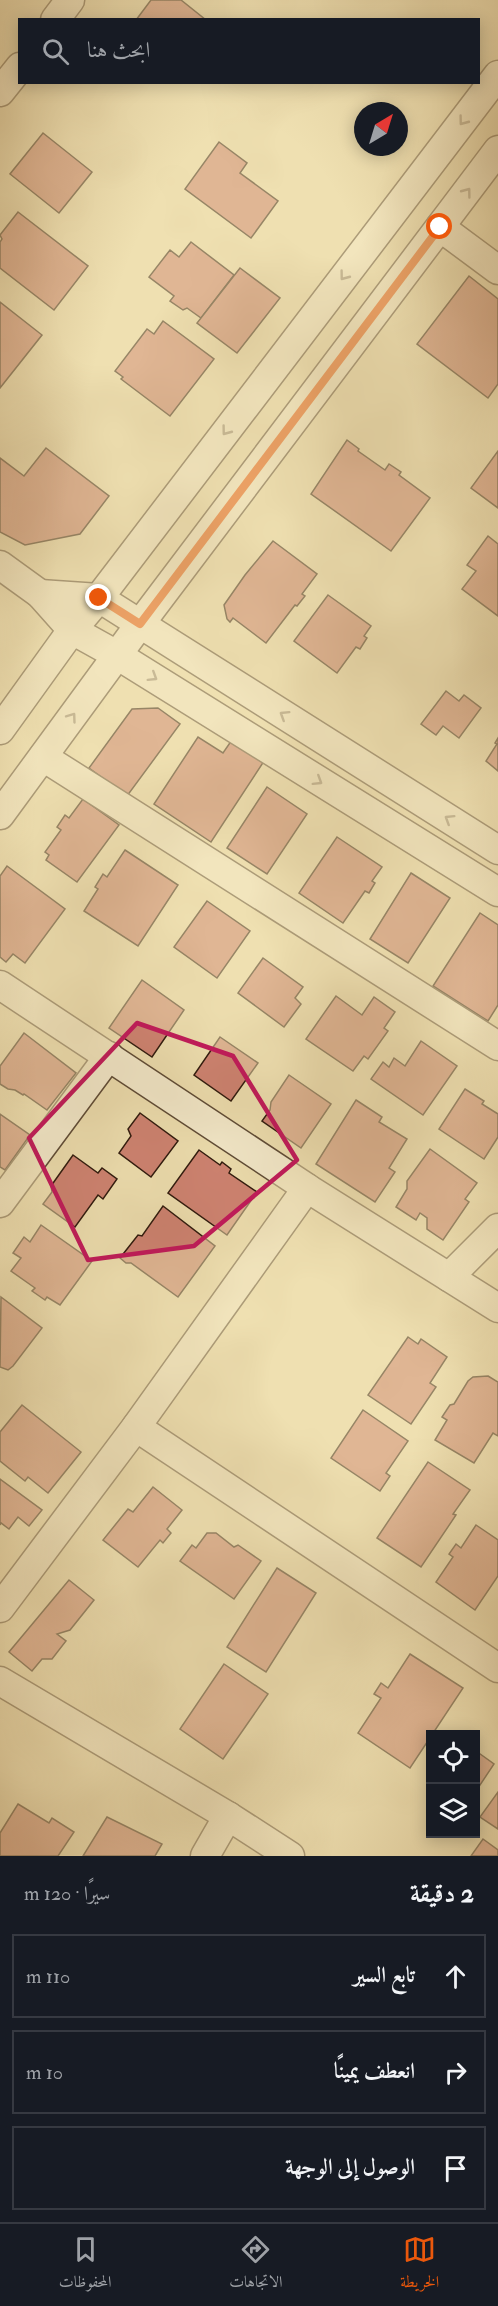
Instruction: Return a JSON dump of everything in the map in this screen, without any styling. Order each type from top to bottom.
[{"type":"street","points":[[56,18],[70,0]]},
{"type":"street","points":[[0,92],[18,70]]},
{"type":"street","points":[[0,730],[72,630],[99,598],[498,75]]},
{"type":"street","points":[[0,815],[140,624],[498,150]]},
{"type":"street","points":[[440,227],[498,270]]},
{"type":"street","points":[[0,565],[40,594],[72,630],[117,655],[498,892]]},
{"type":"street","points":[[40,594],[99,598],[498,850]]},
{"type":"street","points":[[43,757],[498,1046]]},
{"type":"street","points":[[0,985],[307,1188],[498,1308]]},
{"type":"street","points":[[0,1203],[109,1056]]},
{"type":"street","points":[[0,1608],[136,1427],[307,1188]]},
{"type":"street","points":[[449,1277],[498,1228]]},
{"type":"street","points":[[136,1427],[498,1668]]},
{"type":"street","points":[[0,1681],[228,1816],[290,1856]]},
{"type":"street","points":[[206,1856],[228,1816]]},
{"type":"highlighted area","points":[[137,1023],[233,1056],[297,1160],[194,1246],[88,1260],[29,1138]]},
{"type":"building","points":[[151,0],[181,0],[204,18],[138,18]]},
{"type":"building","points":[[43,133],[92,172],[59,213],[10,174]]},
{"type":"building","points":[[219,142],[247,163],[240,173],[278,201],[251,238],[185,189]]},
{"type":"building","points":[[18,212],[88,266],[54,310],[0,268],[2,239],[0,235]]},
{"type":"building","points":[[191,242],[234,275],[201,318],[187,308],[183,310],[170,301],[174,296],[149,277],[170,250],[179,257]]},
{"type":"building","points":[[240,268],[280,298],[237,353],[197,323]]},
{"type":"building","points":[[469,276],[498,299],[498,384],[488,398],[417,344]]},
{"type":"building","points":[[0,302],[42,335],[0,388]]},
{"type":"building","points":[[163,321],[214,359],[170,416],[121,379],[123,377],[115,371],[147,329],[154,334]]},
{"type":"building","points":[[347,440],[359,449],[358,451],[385,470],[389,464],[401,472],[399,475],[430,498],[391,551],[311,494]]},
{"type":"building","points":[[46,448],[109,496],[80,534],[25,545],[0,532],[0,458],[24,476]]},
{"type":"building","points":[[498,451],[498,508],[471,488]]},
{"type":"building","points":[[488,536],[498,544],[498,616],[462,589],[476,571],[467,565]]},
{"type":"building","points":[[273,541],[317,574],[302,594],[305,596],[297,606],[295,605],[266,643],[233,618],[230,622],[227,619],[224,605]]},
{"type":"building","points":[[328,595],[371,626],[364,636],[367,638],[360,649],[356,647],[337,673],[294,641]]},
{"type":"building","points":[[446,691],[459,701],[464,695],[481,708],[459,738],[443,726],[436,735],[421,724]]},
{"type":"building","points":[[158,708],[180,724],[127,796],[89,768],[132,709]]},
{"type":"building","points":[[236,734],[268,755],[211,842],[154,804],[198,737],[223,753]]},
{"type":"building","points":[[498,738],[498,771],[486,761],[497,744],[495,743]]},
{"type":"building","points":[[267,787],[307,814],[267,874],[227,848]]},
{"type":"building","points":[[83,799],[119,825],[77,882],[46,860],[49,855],[45,852],[61,830],[57,827],[65,815],[69,818]]},
{"type":"building","points":[[337,837],[382,867],[372,881],[375,883],[369,893],[365,891],[343,923],[299,893]]},
{"type":"building","points":[[125,850],[178,885],[138,946],[84,911],[98,889],[95,887],[103,874],[107,877]]},
{"type":"building","points":[[7,866],[65,909],[25,963],[13,954],[6,962],[0,957],[0,876]]},
{"type":"building","points":[[411,873],[450,898],[408,963],[370,939]]},
{"type":"building","points":[[207,901],[250,931],[217,978],[174,947]]},
{"type":"building","points":[[480,913],[498,925],[498,1005],[488,1021],[433,986]]},
{"type":"building","points":[[263,958],[303,987],[295,998],[301,1004],[284,1027],[238,993]]},
{"type":"building","points":[[142,980],[184,1010],[152,1057],[109,1028]]},
{"type":"building","points":[[336,996],[362,1015],[374,997],[395,1012],[384,1028],[388,1031],[368,1059],[364,1056],[353,1071],[306,1039]]},
{"type":"building","points":[[24,1033],[76,1073],[47,1110],[24,1094],[0,1084],[0,1066]]},
{"type":"building","points":[[220,1037],[258,1063],[231,1101],[194,1075]]},
{"type":"building","points":[[421,1041],[457,1066],[423,1115],[371,1079],[383,1062],[389,1067],[394,1058],[405,1066]]},
{"type":"building","points":[[289,1075],[331,1104],[301,1148],[262,1121],[270,1110],[271,1102]]},
{"type":"building","points":[[465,1089],[484,1101],[482,1104],[498,1114],[498,1137],[484,1159],[439,1129]]},
{"type":"building","points":[[356,1100],[382,1117],[379,1122],[407,1139],[389,1168],[395,1172],[375,1202],[316,1164]]},
{"type":"building","points":[[140,1113],[178,1141],[151,1177],[119,1153],[131,1136],[128,1129]]},
{"type":"building","points":[[0,1114],[30,1135],[5,1170],[0,1167]]},
{"type":"building","points":[[430,1149],[477,1183],[465,1199],[469,1202],[443,1240],[427,1229],[427,1218],[420,1213],[416,1220],[396,1207],[407,1189],[407,1181]]},
{"type":"building","points":[[199,1150],[220,1165],[222,1162],[231,1169],[229,1173],[257,1192],[227,1235],[168,1193]]},
{"type":"building","points":[[73,1155],[98,1173],[102,1168],[117,1179],[103,1199],[98,1195],[75,1227],[43,1204],[52,1192],[51,1186]]},
{"type":"building","points":[[163,1206],[215,1246],[178,1297],[131,1263],[126,1263],[120,1258],[138,1235],[142,1236]]},
{"type":"building","points":[[41,1225],[92,1261],[60,1305],[47,1297],[45,1300],[32,1291],[35,1288],[11,1271],[21,1258],[13,1253],[24,1237],[30,1242]]},
{"type":"building","points":[[1,1297],[42,1328],[8,1370],[0,1367]]},
{"type":"building","points":[[408,1337],[418,1344],[421,1339],[447,1357],[430,1383],[436,1387],[411,1424],[368,1395]]},
{"type":"building","points":[[488,1376],[498,1382],[498,1436],[493,1433],[474,1463],[435,1440],[447,1420],[442,1417],[450,1405],[454,1404],[468,1381],[473,1377]]},
{"type":"building","points":[[22,1405],[81,1452],[48,1493],[28,1477],[25,1481],[0,1461],[0,1432]]},
{"type":"building","points":[[363,1410],[408,1441],[386,1473],[390,1476],[380,1491],[331,1458]]},
{"type":"building","points":[[428,1462],[470,1490],[421,1567],[377,1538]]},
{"type":"building","points":[[0,1479],[42,1510],[29,1526],[18,1517],[9,1529],[1,1523],[0,1525]]},
{"type":"building","points":[[153,1487],[182,1510],[167,1529],[171,1533],[163,1543],[160,1540],[138,1567],[103,1540],[128,1509],[133,1512]]},
{"type":"building","points":[[476,1525],[498,1540],[498,1576],[475,1610],[436,1582],[453,1557],[449,1554],[456,1544],[461,1548]]},
{"type":"building","points":[[207,1533],[216,1533],[234,1547],[238,1545],[261,1561],[234,1599],[180,1561],[192,1545],[196,1548]]},
{"type":"building","points":[[277,1568],[316,1593],[266,1672],[227,1647]]},
{"type":"building","points":[[69,1580],[94,1600],[70,1630],[57,1634],[66,1641],[52,1659],[42,1659],[32,1671],[9,1652]]},
{"type":"building","points":[[410,1654],[463,1688],[435,1730],[426,1730],[426,1744],[410,1768],[358,1733],[381,1698],[374,1694],[381,1683],[388,1688]]},
{"type":"building","points":[[224,1664],[268,1694],[223,1759],[180,1729]]},
{"type":"building","points":[[480,1754],[494,1764],[480,1785]]},
{"type":"building","points":[[498,1792],[498,1829],[480,1817]]},
{"type":"building","points":[[18,1804],[49,1823],[52,1818],[74,1832],[58,1856],[0,1856],[0,1833]]},
{"type":"building","points":[[107,1817],[162,1844],[155,1856],[83,1856]]},
{"type":"building","points":[[483,1839],[498,1850],[498,1856],[471,1856]]},
{"type":"route","points":[[99,598],[140,624],[440,227]]}]
